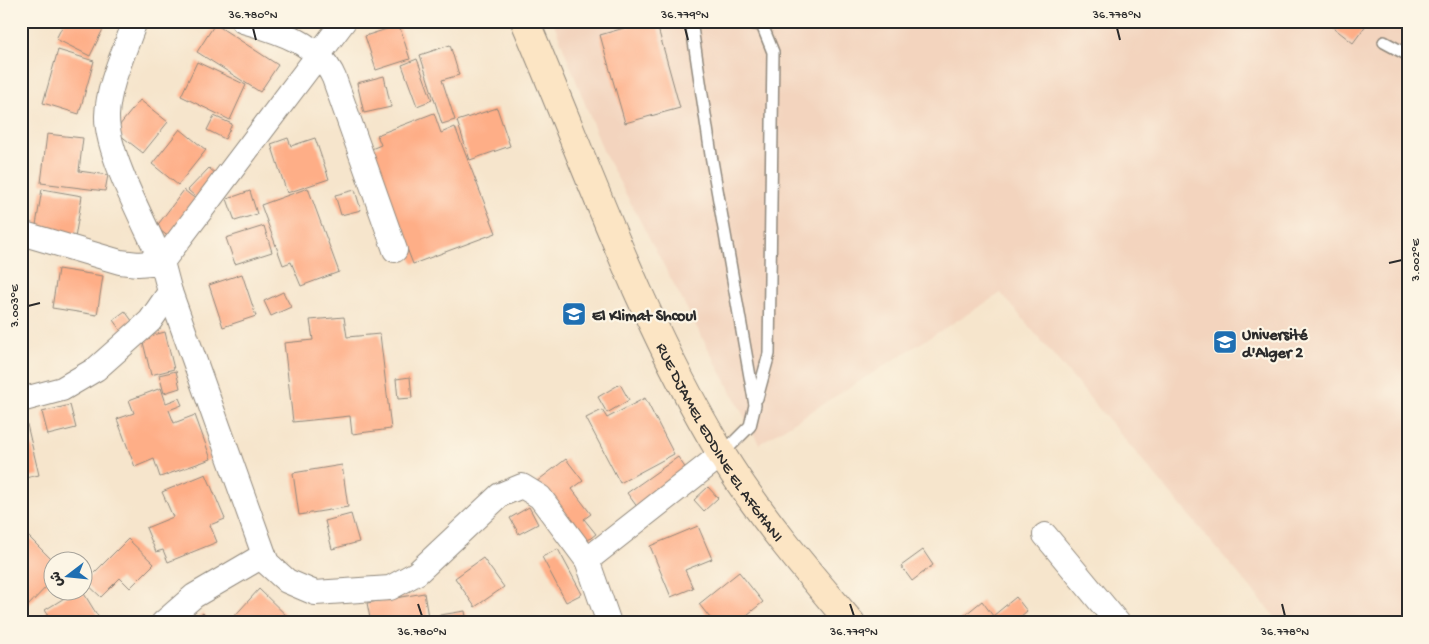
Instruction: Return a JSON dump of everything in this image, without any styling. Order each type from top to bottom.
[{"type":"main road","name":"RUE DJAMEL EDDINE EL AFGHANI","points":[[525,21],[650,314],[686,389],[722,454],[767,521],[851,623]]},
{"type":"street","points":[[135,21],[113,87],[107,117],[112,150],[162,262],[170,292],[267,563],[287,581],[315,592],[390,588],[416,573],[500,495],[522,486],[540,498],[587,560],[609,623]]},
{"type":"street","points":[[243,21],[282,34],[319,54],[334,78],[395,250]]},
{"type":"street","points":[[21,233],[120,262],[138,264],[162,262],[344,21]]},
{"type":"street","points":[[21,400],[62,389],[96,369],[150,321],[170,292]]},
{"type":"street","points":[[587,560],[722,454]]},
{"type":"street","points":[[1045,535],[1118,623]]},
{"type":"street","points":[[163,623],[194,596],[264,554]]},
{"type":"lane","points":[[692,21],[711,155],[734,276],[755,405]]},
{"type":"lane","points":[[722,454],[750,426],[769,354],[774,52],[762,26],[738,21]]},
{"type":"lane","points":[[1384,42],[1408,55]]},
{"type":"shaded area","name":"Université d'Alger 2","points":[[553,21],[1408,21],[1408,623],[1280,623],[1001,293],[759,444],[604,153]]},
{"type":"building","points":[[65,21],[107,21],[90,56],[56,39]]},
{"type":"building","points":[[277,21],[302,21],[295,32]]},
{"type":"building","points":[[648,21],[656,21],[680,108],[625,123],[600,35]]},
{"type":"building","points":[[1325,21],[1369,21],[1353,43]]},
{"type":"building","points":[[215,24],[278,65],[260,92],[197,52]]},
{"type":"building","points":[[399,25],[410,59],[376,70],[365,36]]},
{"type":"building","points":[[450,45],[459,75],[442,80],[455,120],[442,124],[420,55]]},
{"type":"building","points":[[58,50],[94,61],[79,114],[43,103]]},
{"type":"building","points":[[417,59],[432,100],[417,106],[402,65]]},
{"type":"building","points":[[197,62],[246,85],[230,120],[181,96]]},
{"type":"building","points":[[384,76],[391,107],[364,113],[357,83]]},
{"type":"building","points":[[140,100],[168,122],[143,153],[115,131]]},
{"type":"building","points":[[497,108],[510,146],[470,160],[457,121]]},
{"type":"building","points":[[434,113],[441,133],[455,127],[496,233],[413,264],[369,150],[381,145],[377,135]]},
{"type":"building","points":[[214,116],[232,124],[225,139],[207,130]]},
{"type":"building","points":[[180,129],[206,150],[178,185],[152,164]]},
{"type":"building","points":[[47,134],[83,138],[79,171],[108,175],[105,191],[41,183]]},
{"type":"building","points":[[288,138],[291,146],[315,138],[329,179],[287,193],[271,144]]},
{"type":"building","points":[[209,168],[218,176],[197,198],[188,190]]},
{"type":"building","points":[[308,188],[339,272],[301,286],[291,262],[283,265],[261,205]]},
{"type":"building","points":[[42,189],[82,196],[75,238],[35,231]]},
{"type":"building","points":[[184,190],[198,201],[170,238],[156,227]]},
{"type":"building","points":[[355,190],[361,210],[341,215],[335,195]]},
{"type":"building","points":[[250,191],[257,214],[235,221],[227,199]]},
{"type":"building","points":[[264,226],[272,252],[235,264],[226,238]]},
{"type":"building","points":[[58,269],[103,276],[97,315],[52,308]]},
{"type":"building","points":[[242,274],[256,316],[223,327],[209,285]]},
{"type":"building","points":[[283,292],[291,307],[271,316],[264,301]]},
{"type":"building","points":[[125,311],[135,325],[123,334],[113,320]]},
{"type":"building","points":[[344,317],[347,337],[380,334],[391,429],[352,434],[350,416],[293,422],[284,343],[313,340],[310,320]]},
{"type":"building","points":[[165,332],[174,369],[151,375],[142,338]]},
{"type":"building","points":[[176,371],[180,388],[164,393],[159,375]]},
{"type":"building","points":[[410,377],[412,398],[398,399],[396,379]]},
{"type":"building","points":[[620,384],[629,400],[607,413],[598,397]]},
{"type":"building","points":[[161,388],[166,403],[179,398],[182,405],[169,410],[174,423],[195,415],[211,459],[160,477],[154,459],[135,467],[117,419],[134,413],[129,400]]},
{"type":"building","points":[[645,398],[674,454],[620,483],[586,418],[602,410],[607,418]]},
{"type":"building","points":[[70,405],[76,428],[48,435],[42,412]]},
{"type":"building","points":[[24,412],[39,475],[21,479],[21,413]]},
{"type":"building","points":[[678,457],[688,472],[638,508],[627,493]]},
{"type":"building","points":[[566,459],[583,481],[572,489],[591,514],[584,519],[596,534],[583,544],[536,482]]},
{"type":"building","points":[[342,465],[348,507],[299,515],[293,473]]},
{"type":"building","points":[[206,474],[225,519],[210,525],[217,542],[168,562],[163,550],[156,552],[146,528],[173,517],[162,492]]},
{"type":"building","points":[[708,487],[718,498],[704,511],[694,500]]},
{"type":"building","points":[[529,507],[538,524],[519,534],[510,518]]},
{"type":"building","points":[[351,514],[359,542],[332,549],[325,521]]},
{"type":"building","points":[[698,526],[712,559],[685,570],[693,588],[671,597],[650,546]]},
{"type":"building","points":[[23,531],[44,552],[42,552],[42,591],[23,611],[21,533]]},
{"type":"building","points":[[128,539],[154,564],[130,588],[120,578],[101,597],[92,589],[92,575]]},
{"type":"building","points":[[558,549],[582,594],[566,602],[542,557]]},
{"type":"building","points":[[923,550],[933,565],[912,581],[901,566]]},
{"type":"building","points":[[483,558],[504,587],[475,607],[455,578]]},
{"type":"building","points":[[739,572],[763,602],[737,623],[714,623],[699,604]]},
{"type":"building","points":[[259,589],[294,623],[234,623],[231,620]]},
{"type":"building","points":[[424,593],[428,617],[465,611],[467,623],[371,623],[367,603]]},
{"type":"building","points":[[1016,597],[1027,611],[1013,623],[955,623],[982,601],[993,616]]},
{"type":"building","points":[[58,602],[89,602],[102,623],[53,623],[45,610]]},
{"type":"building","points":[[203,613],[210,623],[190,623]]},
{"type":"place","name":"El Klimat Shcoul","points":[[574,314]]},
{"type":"place","name":"Université d'Alger 2","points":[[1225,342]]}]
